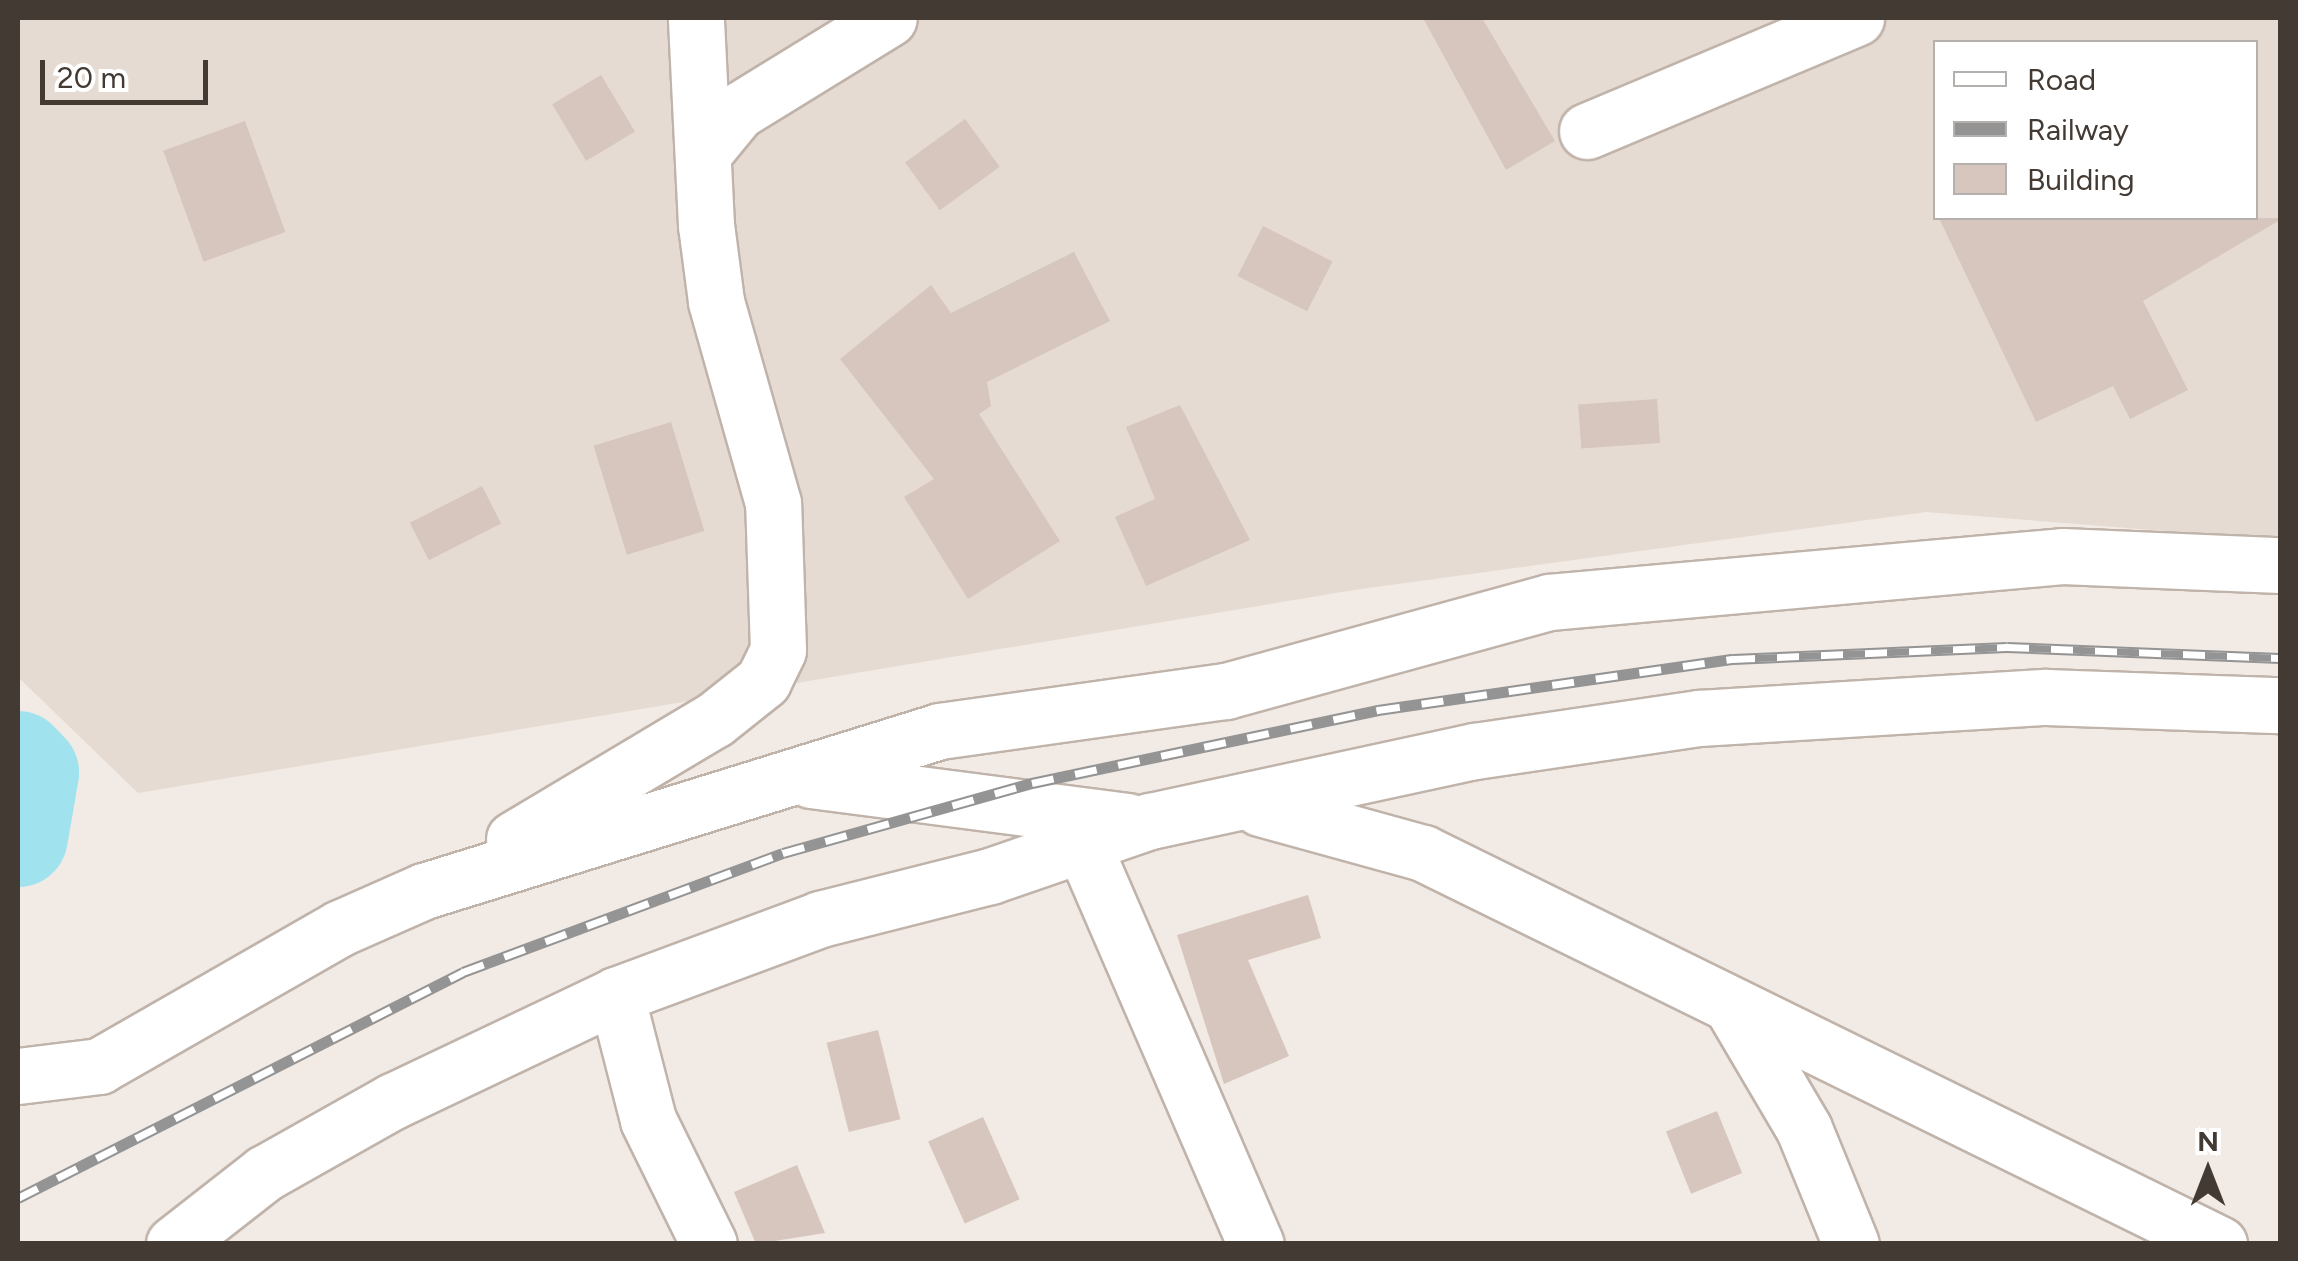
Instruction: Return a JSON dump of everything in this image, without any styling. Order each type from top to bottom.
[{"type":"street","points":[[424,891],[714,720],[763,681],[778,650],[773,503],[716,301],[696,18]]},
{"type":"street","points":[[705,151],[738,111],[890,18]]},
{"type":"street","points":[[1586,130],[1841,20]]},
{"type":"street","points":[[18,1108],[340,928],[424,891],[940,731],[1226,691],[1549,602],[2062,556],[2280,565]]},
{"type":"street","points":[[174,1244],[265,1174],[361,1119],[616,995],[820,918],[1083,845],[1150,821],[1475,751],[1699,718],[2046,697],[2280,706]]},
{"type":"street","points":[[786,778],[1150,821]]},
{"type":"street","points":[[1231,803],[1322,818],[1423,854],[2219,1244]]},
{"type":"street","points":[[1083,845],[1256,1244]]},
{"type":"street","points":[[616,995],[648,1120],[709,1244]]},
{"type":"street","points":[[1731,1005],[1804,1129],[1851,1244]]},
{"type":"street","points":[[18,1076],[99,1066]]},
{"type":"shaded area","points":[[18,18],[2280,18],[2280,540],[1926,512],[1354,590],[138,793],[18,677]]},
{"type":"building","points":[[1423,18],[1482,18],[1555,141],[1506,170]]},
{"type":"building","points":[[601,75],[635,132],[586,161],[552,104]]},
{"type":"building","points":[[965,119],[1000,167],[940,210],[905,162]]},
{"type":"building","points":[[245,121],[285,232],[204,262],[163,151]]},
{"type":"building","points":[[2280,218],[2143,301],[2188,390],[2130,419],[2113,386],[2036,422],[1940,220]]},
{"type":"building","points":[[1263,226],[1332,261],[1307,311],[1238,276]]},
{"type":"building","points":[[1074,252],[1110,321],[987,382],[991,406],[979,414],[1060,541],[968,599],[904,497],[934,479],[840,359],[931,285],[951,313]]},
{"type":"building","points":[[1657,399],[1660,443],[1581,448],[1578,405]]},
{"type":"building","points":[[1180,405],[1250,540],[1146,586],[1115,517],[1155,499],[1126,427]]},
{"type":"building","points":[[671,422],[704,531],[627,555],[594,446]]},
{"type":"building","points":[[482,486],[501,523],[429,560],[410,523]]},
{"type":"building","points":[[1308,895],[1321,938],[1248,960],[1289,1056],[1224,1084],[1177,935]]},
{"type":"building","points":[[878,1030],[900,1119],[849,1132],[827,1043]]},
{"type":"building","points":[[1717,1111],[1742,1173],[1691,1194],[1666,1132]]},
{"type":"building","points":[[983,1117],[1020,1199],[965,1224],[928,1141]]},
{"type":"building","points":[[797,1165],[825,1233],[756,1244],[734,1192]]},
{"type":"waterway","points":[[18,761],[29,773],[18,837]]},
{"type":"railway","points":[[18,1198],[463,972],[783,853],[1032,783],[1378,710],[1733,659],[2007,647],[2280,658]]}]
